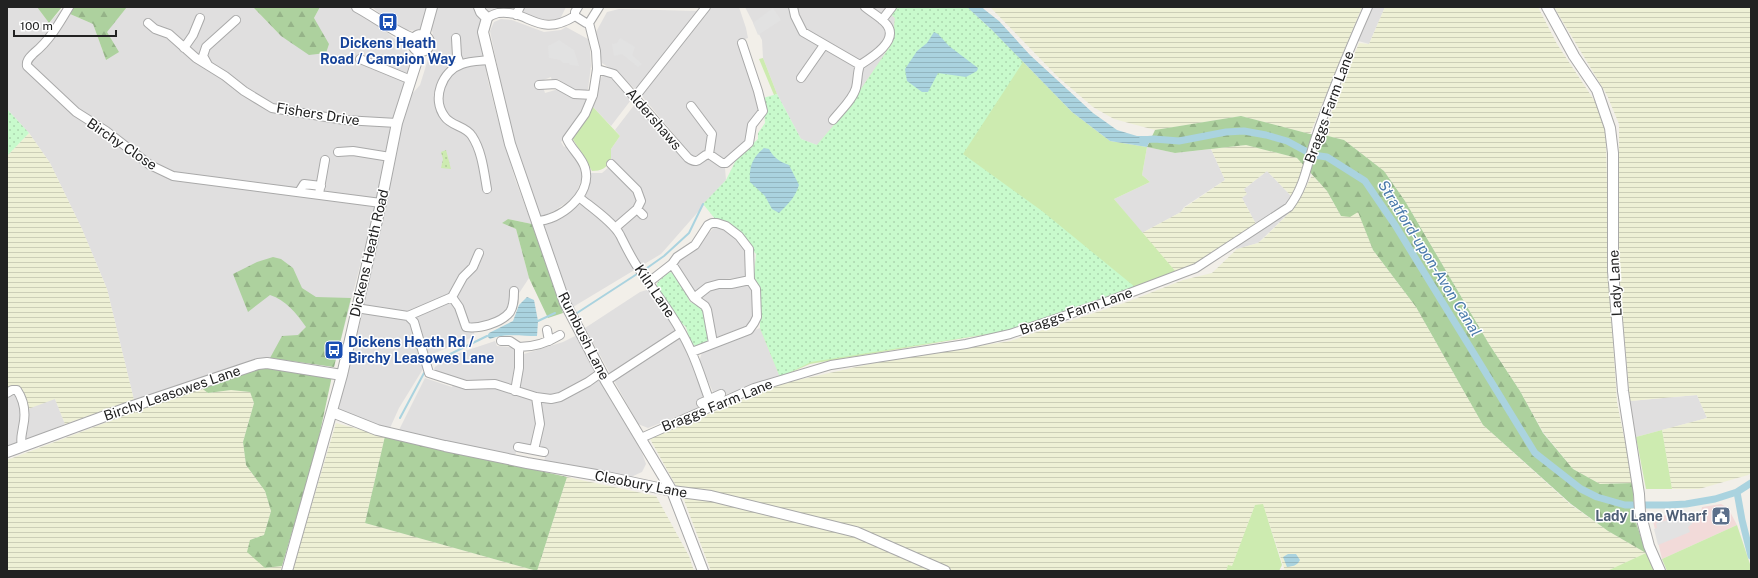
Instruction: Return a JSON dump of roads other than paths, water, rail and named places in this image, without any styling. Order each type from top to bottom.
[{"type":"street","name":"Birchy Close","points":[[69,7],[44,46],[29,57],[27,66],[76,112],[106,132],[150,165],[173,176],[299,192],[320,190],[381,204]]},
{"type":"street","points":[[357,7],[369,9],[396,31],[414,39]]},
{"type":"street","points":[[424,36],[432,7]]},
{"type":"street","points":[[479,7],[481,12],[487,18],[498,13],[516,15],[545,25],[557,25],[575,16]]},
{"type":"street","points":[[516,15],[520,7]]},
{"type":"street","points":[[575,16],[575,12],[578,7]]},
{"type":"street","points":[[536,220],[545,221],[561,212],[580,198],[586,184],[587,176],[585,167],[566,143],[567,138],[585,114],[593,95],[597,69],[596,51],[589,23],[599,7]]},
{"type":"street","points":[[635,97],[706,7]]},
{"type":"street","points":[[793,7],[795,16],[803,32],[860,65]]},
{"type":"street","points":[[882,20],[892,7]]},
{"type":"street","name":"Braggs Farm Lane","points":[[641,438],[754,388],[831,365],[966,344],[1010,334],[1106,302],[1196,268],[1289,207],[1298,196],[1326,109],[1368,7]]},
{"type":"street","name":"Lady Lane","points":[[1547,7],[1574,56],[1597,90],[1610,128],[1613,152],[1613,271],[1623,391],[1639,494],[1640,512],[1649,546],[1660,571]]},
{"type":"street","points":[[833,120],[856,88],[857,72],[860,65],[880,50],[889,39],[891,33],[888,26],[882,20],[868,10]]},
{"type":"street","points":[[575,16],[586,23],[589,23]]},
{"type":"street","points":[[184,48],[193,36],[200,18]]},
{"type":"street","name":"Rumbush Lane","points":[[487,18],[483,32],[510,144],[565,303],[604,376],[672,491],[703,571]]},
{"type":"street","points":[[208,66],[203,56],[206,47],[236,20]]},
{"type":"street","name":"Fishers Drive","points":[[148,23],[155,29],[169,34],[196,58],[272,108],[344,120],[397,123]]},
{"type":"street","points":[[420,35],[428,39],[429,44],[425,51],[420,52],[414,47],[414,39],[420,35]]},
{"type":"street","points":[[456,38],[457,56],[460,64]]},
{"type":"street","points":[[691,106],[712,134],[709,154],[722,163],[726,164],[749,143],[752,125],[763,111],[742,43]]},
{"type":"street","points":[[801,78],[824,45]]},
{"type":"street","name":"Dickens Heath Road","points":[[287,571],[342,374],[381,204],[397,123],[420,52]]},
{"type":"street","points":[[360,59],[411,80]]},
{"type":"street","points":[[489,60],[460,64],[448,72],[442,81],[439,92],[441,110],[446,119],[465,128],[472,136],[479,154],[487,187],[496,185]]},
{"type":"street","name":"Aldershaws","points":[[597,69],[614,74],[693,162],[698,162],[709,154]]},
{"type":"street","points":[[539,85],[556,84],[574,94],[593,95]]},
{"type":"street","points":[[338,152],[353,151],[390,157]]},
{"type":"street","points":[[320,190],[325,160]]},
{"type":"street","points":[[611,164],[640,195],[641,201],[640,212],[615,228]]},
{"type":"street","name":"Kiln Lane","points":[[580,198],[615,228],[620,235],[625,248],[663,305],[675,320],[692,352],[709,399]]},
{"type":"street","points":[[649,282],[672,264],[677,257],[695,244],[708,225],[712,223],[717,223],[739,236],[749,249],[750,280],[756,289],[757,317],[754,324],[749,330],[692,352]]},
{"type":"street","points":[[356,308],[408,316],[452,297],[463,277],[473,267],[479,254]]},
{"type":"street","points":[[672,264],[694,298],[705,306],[713,343]]},
{"type":"street","points":[[694,298],[708,288],[719,284],[731,284],[750,280]]},
{"type":"street","points":[[452,297],[459,307],[466,327],[472,328],[496,322],[509,312],[513,304],[514,291]]},
{"type":"street","points":[[408,316],[414,322],[428,370],[466,385],[495,384],[536,397],[551,399],[560,397],[588,382],[604,376],[681,332]]},
{"type":"street","points":[[547,330],[549,342]]},
{"type":"street","points":[[501,341],[510,341],[519,347],[532,347],[549,342],[560,335]]},
{"type":"street","points":[[515,391],[519,368],[519,347]]},
{"type":"street","name":"Birchy Leasowes Lane","points":[[7,452],[134,406],[258,364],[267,363],[342,374]]},
{"type":"street","points":[[7,393],[12,390],[18,390],[24,406],[24,427],[20,438],[22,446]]},
{"type":"street","points":[[701,403],[720,394]]},
{"type":"street","points":[[534,450],[540,424],[536,397]]},
{"type":"street","name":"Cleobury Lane","points":[[332,412],[377,430],[445,446],[672,491],[711,496],[856,532],[945,571]]},
{"type":"street","points":[[518,447],[544,452]]},
{"type":"water","points":[[967,7],[982,7],[999,21],[1030,55],[1093,113],[1117,130],[1137,136],[1152,136],[1147,147],[1110,141],[1072,112],[992,30]]},
{"type":"water","points":[[934,32],[938,34],[949,46],[978,68],[977,71],[966,77],[938,73],[928,92],[922,92],[907,81],[905,69],[917,51],[927,43]]},
{"type":"water","points":[[764,148],[769,149],[778,159],[789,165],[799,185],[788,204],[779,213],[772,209],[765,196],[750,182],[752,163]]},
{"type":"water","points":[[527,297],[534,300],[538,321],[537,336],[507,335],[490,339],[487,336],[489,333],[513,321],[519,305]]},
{"type":"water","points":[[1288,554],[1296,554],[1300,560],[1298,563],[1287,567],[1283,557]]},
{"type":"waterway","name":"Stratford-upon-Avon Canal","points":[[1142,140],[1154,139],[1179,141],[1226,132],[1244,131],[1266,135],[1287,141],[1313,155],[1327,157],[1365,181],[1395,225],[1535,453],[1581,489],[1597,497],[1625,505],[1668,505],[1686,504],[1715,499],[1737,492],[1751,483]]},
{"type":"waterway","points":[[647,268],[664,256],[689,233],[703,204]]},
{"type":"waterway","points":[[577,313],[637,274]]},
{"type":"waterway","points":[[538,321],[555,313]]},
{"type":"waterway","points":[[434,362],[487,336]]},
{"type":"waterway","points":[[400,418],[424,373]]},
{"type":"waterway","points":[[1737,492],[1751,556]]},
{"type":"place","name":"Dickens Heath Road / Campion Way","points":[[388,22]]},
{"type":"place","name":"Dickens Heath Rd / Birchy Leasowes Lane","points":[[334,350]]},
{"type":"place","name":"Lady Lane Wharf","points":[[1721,516]]}]
